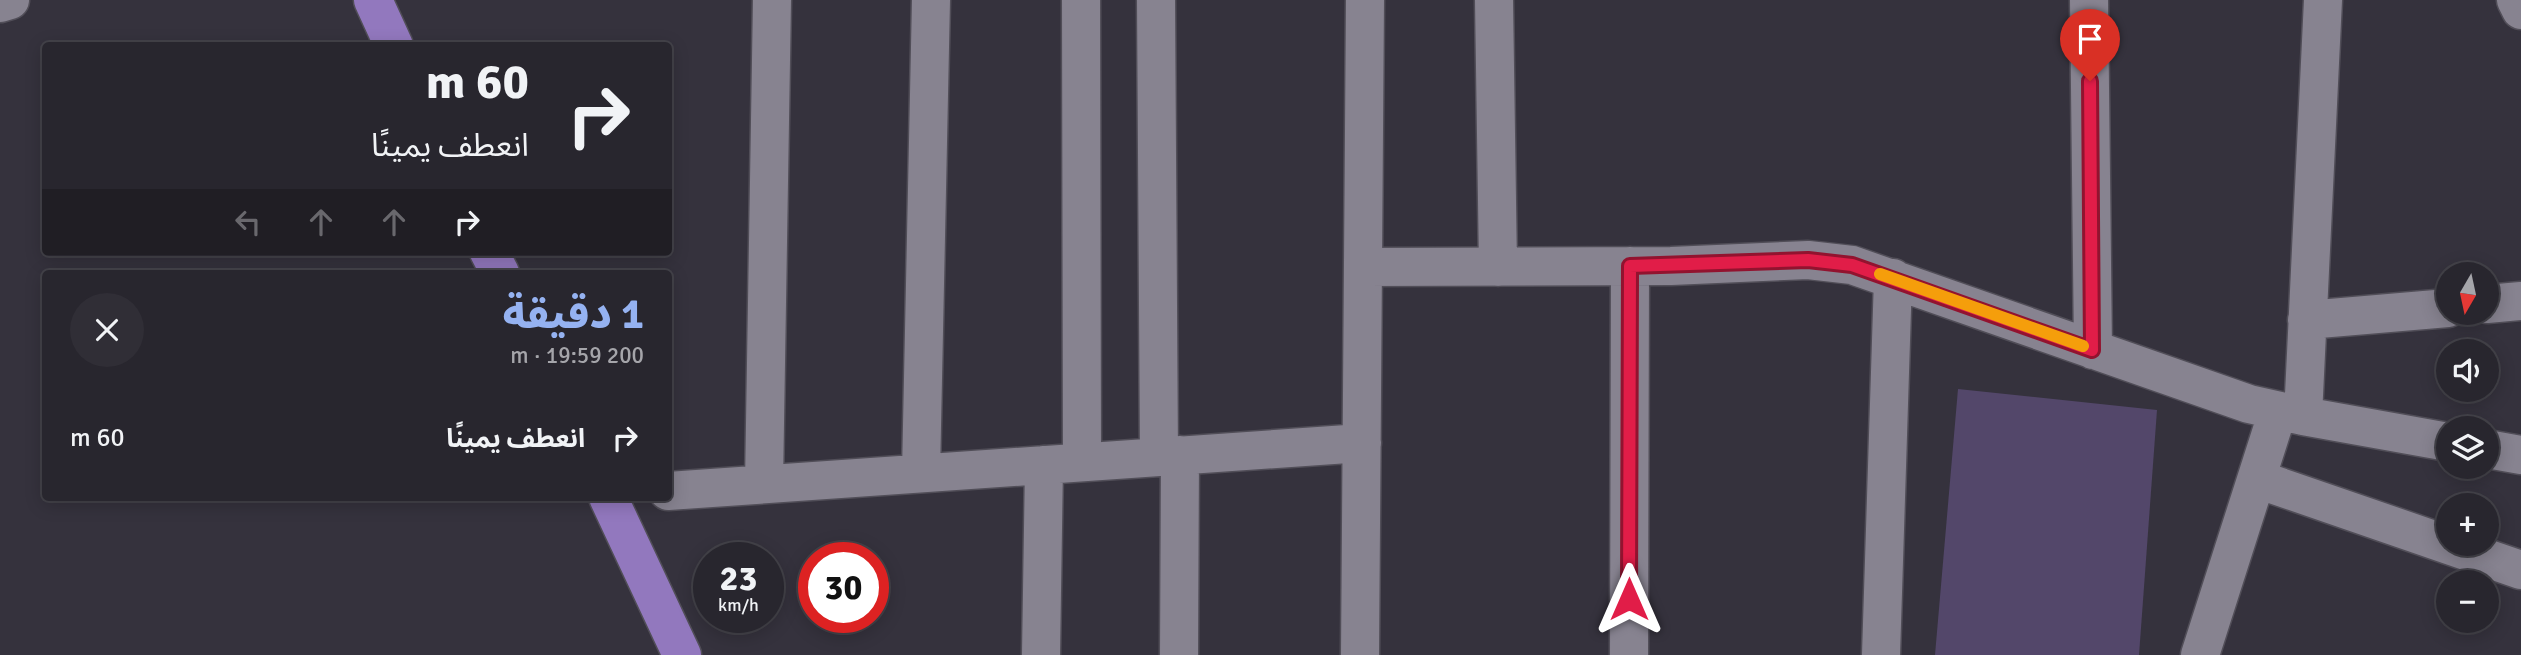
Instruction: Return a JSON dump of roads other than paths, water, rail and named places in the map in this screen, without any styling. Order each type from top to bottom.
[{"type":"main road","points":[[373,0],[392,42]]},
{"type":"main road","points":[[610,501],[682,655]]},
{"type":"street","points":[[0,3],[9,0]]},
{"type":"street","points":[[764,484],[772,0]]},
{"type":"street","points":[[921,473],[931,0]]},
{"type":"street","points":[[1081,0],[1082,462]]},
{"type":"street","points":[[1156,0],[1179,655]]},
{"type":"street","points":[[1360,655],[1365,0]]},
{"type":"street","points":[[1494,0],[1498,267]]},
{"type":"street","points":[[2089,0],[2092,350]]},
{"type":"street","points":[[2200,655],[2257,480],[2291,414],[2307,320],[2323,0]]},
{"type":"street","points":[[2516,0],[2521,10]]},
{"type":"street","points":[[1363,267],[1630,266],[1808,260],[1852,265],[2198,387],[2291,414],[2436,441]]},
{"type":"street","points":[[1629,655],[1630,266]]},
{"type":"street","points":[[1881,655],[1893,278]]},
{"type":"street","points":[[2499,303],[2521,301]]},
{"type":"street","points":[[2307,320],[2436,309]]},
{"type":"street","points":[[672,491],[1362,443]]},
{"type":"street","points":[[2499,451],[2521,455]]},
{"type":"street","points":[[1041,655],[1044,465]]},
{"type":"street","points":[[2257,480],[2521,570]]}]
